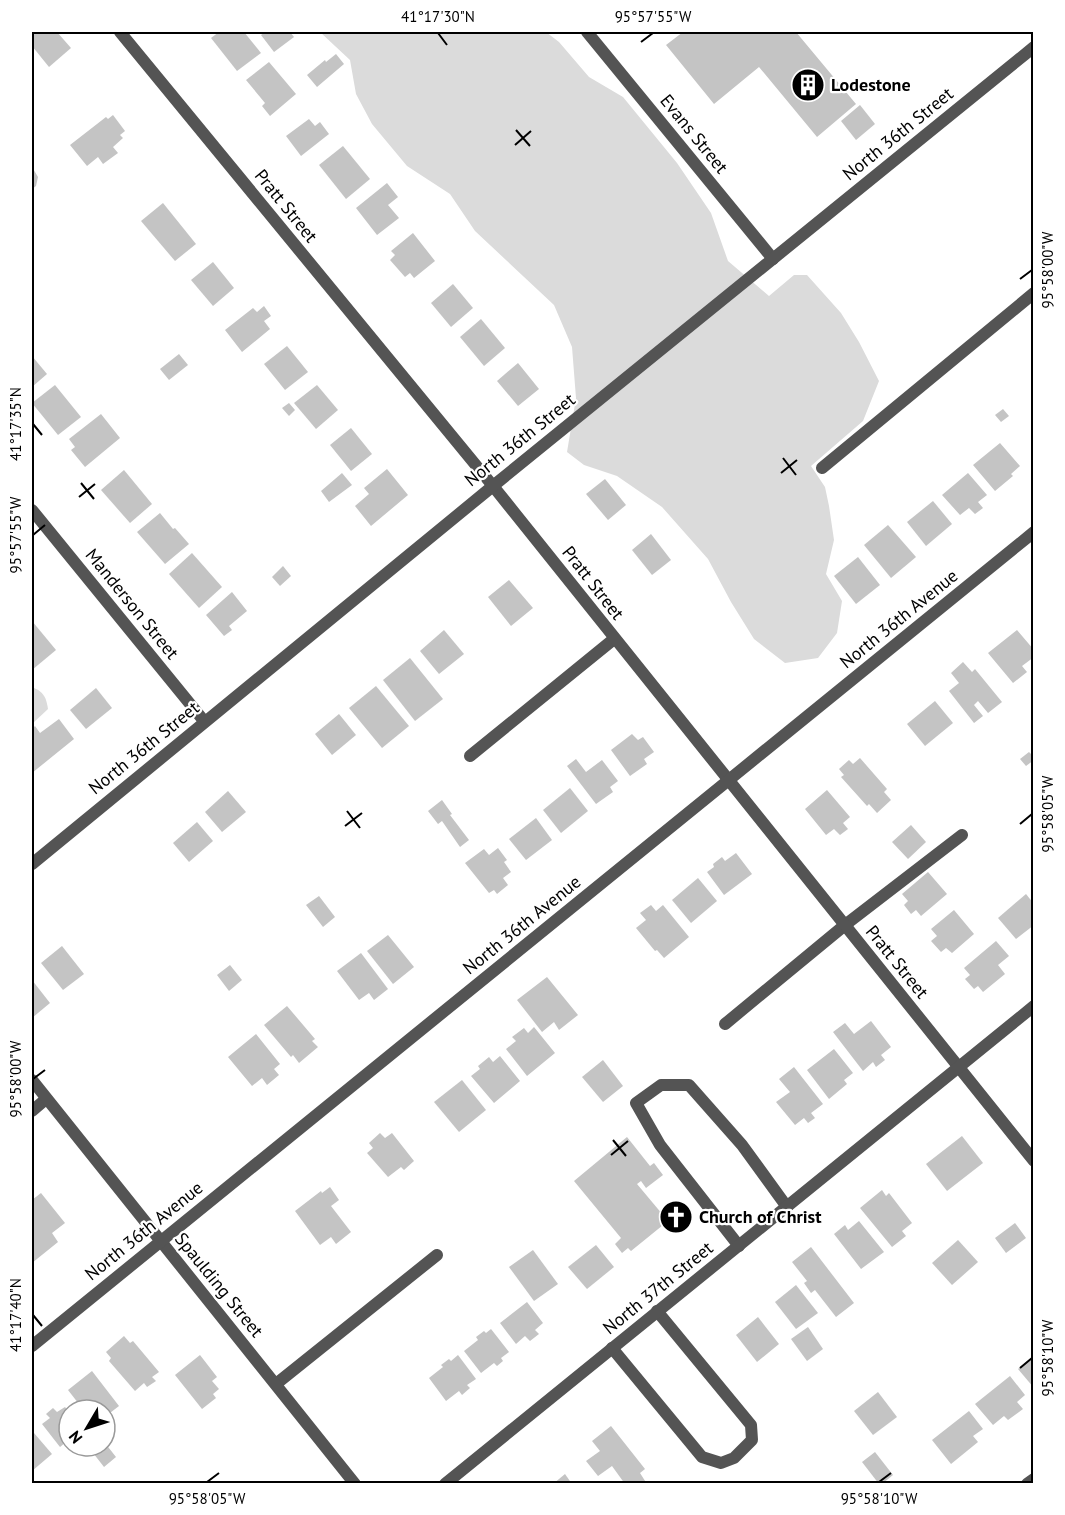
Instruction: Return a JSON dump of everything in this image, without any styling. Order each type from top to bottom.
[{"type":"street","name":"Pratt Street","points":[[120,32],[493,486],[1034,1161]]},
{"type":"street","name":"Evans Street","points":[[587,32],[773,259]]},
{"type":"street","name":"North 36th Street","points":[[32,864],[1034,47]]},
{"type":"street","points":[[822,468],[1034,293]]},
{"type":"street","name":"Manderson Street","points":[[32,510],[204,722]]},
{"type":"street","name":"North 36th Avenue","points":[[32,1346],[1034,532]]},
{"type":"street","points":[[470,756],[614,639]]},
{"type":"street","points":[[725,1024],[845,925],[962,835]]},
{"type":"street","name":"North 37th Street","points":[[445,1484],[1034,1006]]},
{"type":"street","name":"Spaulding Street","points":[[32,1080],[355,1484]]},
{"type":"street","points":[[739,1246],[660,1145],[636,1104],[662,1085],[689,1085],[742,1145],[787,1206]]},
{"type":"street","points":[[32,1111],[46,1099]]},
{"type":"street","points":[[276,1384],[437,1255]]},
{"type":"street","points":[[612,1348],[702,1457],[721,1463],[734,1458],[752,1440],[751,1425],[657,1311]]},
{"type":"street","points":[[1028,1484],[1034,1479]]},
{"type":"shaded area","points":[[320,32],[546,32],[559,42],[589,77],[623,97],[677,163],[711,213],[728,261],[769,296],[794,275],[807,275],[841,313],[879,381],[863,421],[811,466],[825,487],[834,540],[826,574],[842,601],[837,633],[818,658],[785,663],[754,639],[708,559],[662,507],[617,476],[584,465],[567,452],[576,398],[572,347],[554,305],[475,231],[450,194],[407,166],[372,124],[356,94],[350,60]]},
{"type":"shaded area","points":[[32,687],[44,695],[48,709],[32,724]]},
{"type":"building","points":[[32,32],[57,32],[71,48],[49,67],[32,46]]},
{"type":"building","points":[[219,32],[244,32],[261,53],[237,71],[211,38]]},
{"type":"building","points":[[263,32],[290,32],[294,37],[274,52],[261,35]]},
{"type":"building","name":"Lodestone","points":[[683,32],[796,32],[856,104],[817,137],[759,67],[714,104],[666,45]]},
{"type":"building","points":[[336,54],[344,64],[317,87],[307,75]]},
{"type":"building","points":[[269,62],[296,94],[270,116],[262,106],[265,103],[246,80]]},
{"type":"building","points":[[860,105],[875,124],[856,140],[841,121]]},
{"type":"building","points":[[113,115],[125,131],[120,135],[123,138],[113,147],[118,153],[103,164],[98,157],[87,166],[70,145],[106,117],[108,119]]},
{"type":"building","points":[[309,119],[315,126],[320,122],[329,134],[301,156],[286,136]]},
{"type":"building","points":[[343,146],[370,179],[346,199],[319,165]]},
{"type":"building","points":[[32,167],[38,177],[36,186],[32,189]]},
{"type":"building","points":[[387,183],[398,197],[388,205],[399,218],[377,235],[356,208]]},
{"type":"building","points":[[163,203],[196,244],[175,261],[141,221]]},
{"type":"building","points":[[413,233],[435,261],[414,278],[410,273],[405,277],[390,260],[395,255],[391,251]]},
{"type":"building","points":[[213,262],[234,288],[213,306],[191,280]]},
{"type":"building","points":[[453,284],[473,308],[451,327],[431,303]]},
{"type":"building","points":[[264,306],[271,316],[264,321],[270,329],[242,352],[225,330],[253,308],[257,312]]},
{"type":"building","points":[[481,319],[505,348],[484,366],[460,337]]},
{"type":"building","points":[[287,346],[308,372],[285,390],[264,364]]},
{"type":"building","points":[[179,354],[188,365],[169,380],[160,369]]},
{"type":"building","points":[[32,356],[47,374],[32,387]]},
{"type":"building","points":[[518,363],[539,389],[518,406],[497,381]]},
{"type":"building","points":[[55,385],[81,417],[58,435],[32,403]]},
{"type":"building","points":[[317,385],[338,410],[316,429],[294,403]]},
{"type":"building","points":[[289,403],[295,410],[289,416],[282,408]]},
{"type":"building","points":[[1003,409],[1009,416],[1001,422],[995,415]]},
{"type":"building","points":[[101,414],[120,438],[85,467],[71,450],[75,447],[69,439]]},
{"type":"building","points":[[351,428],[372,454],[351,471],[330,445]]},
{"type":"building","points":[[1000,443],[1020,466],[1011,474],[1013,476],[995,491],[973,465]]},
{"type":"building","points":[[387,469],[408,495],[371,526],[355,506],[369,494],[364,488]]},
{"type":"building","points":[[124,470],[152,504],[130,523],[101,490]]},
{"type":"building","points":[[342,473],[352,485],[329,502],[321,491]]},
{"type":"building","points":[[968,473],[987,495],[978,502],[983,508],[975,514],[969,508],[960,515],[942,495]]},
{"type":"building","points":[[605,479],[626,505],[608,520],[586,494]]},
{"type":"building","points":[[933,501],[952,524],[926,546],[907,522]]},
{"type":"building","points":[[160,513],[189,544],[165,564],[137,532]]},
{"type":"building","points":[[888,525],[916,557],[891,578],[864,545]]},
{"type":"building","points":[[651,534],[671,560],[652,575],[632,550]]},
{"type":"building","points":[[192,553],[222,587],[199,608],[169,574]]},
{"type":"building","points":[[858,557],[880,585],[856,604],[834,576]]},
{"type":"building","points":[[283,566],[291,576],[280,586],[272,577]]},
{"type":"building","points":[[509,580],[533,608],[511,626],[488,597]]},
{"type":"building","points":[[232,592],[247,611],[229,626],[232,630],[224,636],[206,615]]},
{"type":"building","points":[[32,621],[56,650],[32,670]]},
{"type":"building","points":[[444,630],[464,654],[439,674],[420,651]]},
{"type":"building","points":[[1017,630],[1034,650],[1034,657],[1022,666],[1027,672],[1013,683],[988,653]]},
{"type":"building","points":[[410,658],[443,699],[415,721],[383,680]]},
{"type":"building","points":[[963,662],[972,672],[975,669],[1002,702],[988,713],[978,701],[974,705],[983,716],[974,723],[949,691],[959,683],[951,673]]},
{"type":"building","points":[[376,686],[409,726],[382,748],[349,708]]},
{"type":"building","points":[[96,688],[112,708],[86,729],[70,710]]},
{"type":"building","points":[[935,701],[953,723],[925,746],[907,724]]},
{"type":"building","points":[[339,714],[356,735],[332,755],[315,734]]},
{"type":"building","points":[[59,719],[74,739],[32,773],[32,729],[35,726],[40,733]]},
{"type":"building","points":[[632,734],[638,740],[643,737],[654,752],[644,759],[647,764],[630,776],[611,750]]},
{"type":"building","points":[[1029,752],[1034,760],[1026,766],[1020,759]]},
{"type":"building","points":[[860,758],[887,789],[884,792],[891,800],[877,813],[869,804],[867,806],[841,777],[844,775],[839,769],[849,760],[853,764]]},
{"type":"building","points":[[576,759],[586,772],[602,760],[618,781],[610,787],[613,792],[596,804],[567,766]]},
{"type":"building","points":[[570,788],[588,811],[561,833],[543,810]]},
{"type":"building","points":[[827,790],[850,817],[843,823],[848,829],[840,835],[834,829],[826,835],[805,809]]},
{"type":"building","points":[[228,791],[246,812],[222,832],[205,812]]},
{"type":"building","points":[[442,800],[469,840],[460,847],[442,821],[438,824],[428,811]]},
{"type":"building","points":[[536,818],[552,840],[526,860],[509,839]]},
{"type":"building","points":[[197,822],[213,841],[189,862],[173,843]]},
{"type":"building","points":[[911,825],[926,842],[908,859],[892,842]]},
{"type":"building","points":[[498,848],[507,860],[504,862],[511,872],[503,878],[508,885],[497,894],[494,890],[489,893],[465,863],[484,849],[489,855]]},
{"type":"building","points":[[736,853],[752,874],[724,895],[707,872],[722,857],[725,861]]},
{"type":"building","points":[[928,872],[947,894],[921,916],[916,910],[911,914],[904,905],[908,901],[902,894]]},
{"type":"building","points":[[698,878],[717,901],[691,923],[672,900]]},
{"type":"building","points":[[1026,894],[1034,904],[1034,925],[1016,939],[998,918]]},
{"type":"building","points":[[319,896],[335,917],[323,927],[306,905]]},
{"type":"building","points":[[651,905],[656,911],[663,905],[689,937],[664,958],[657,950],[655,951],[636,928],[646,920],[640,913]]},
{"type":"building","points":[[954,910],[974,934],[952,953],[946,948],[941,952],[931,941],[937,936],[931,929]]},
{"type":"building","points":[[388,935],[414,967],[393,984],[367,951]]},
{"type":"building","points":[[996,941],[1009,956],[998,965],[1005,974],[983,992],[978,986],[974,989],[965,979],[970,975],[964,968]]},
{"type":"building","points":[[62,946],[84,974],[63,990],[41,963]]},
{"type":"building","points":[[361,953],[388,989],[374,1000],[369,993],[359,1000],[337,971]]},
{"type":"building","points":[[230,965],[242,980],[229,991],[217,975]]},
{"type":"building","points":[[547,977],[578,1015],[559,1030],[554,1022],[542,1032],[517,1000]]},
{"type":"building","points":[[32,980],[50,1003],[32,1018]]},
{"type":"building","points":[[287,1006],[315,1039],[312,1041],[318,1047],[299,1063],[293,1055],[291,1057],[264,1025]]},
{"type":"building","points":[[871,1021],[891,1047],[881,1055],[885,1060],[876,1067],[873,1062],[863,1071],[833,1032],[845,1023],[854,1034]]},
{"type":"building","points":[[534,1027],[555,1053],[527,1076],[506,1049],[516,1041],[512,1037],[524,1028],[528,1033]]},
{"type":"building","points":[[256,1034],[280,1064],[274,1069],[279,1075],[267,1085],[262,1078],[252,1086],[228,1057]]},
{"type":"building","points":[[834,1049],[853,1073],[844,1080],[847,1084],[829,1099],[807,1070]]},
{"type":"building","points":[[500,1056],[520,1081],[494,1103],[471,1076],[489,1057],[493,1062]]},
{"type":"building","points":[[603,1060],[623,1086],[603,1102],[582,1077]]},
{"type":"building","points":[[794,1067],[823,1104],[811,1113],[815,1118],[808,1123],[804,1118],[795,1125],[776,1102],[790,1092],[779,1079]]},
{"type":"building","points":[[462,1080],[486,1110],[459,1132],[434,1102]]},
{"type":"building","points":[[380,1133],[385,1138],[392,1133],[414,1161],[404,1170],[401,1167],[388,1177],[367,1153],[373,1148],[369,1143]]},
{"type":"building","points":[[962,1136],[983,1163],[947,1191],[926,1164]]},
{"type":"building","points":[[627,1137],[650,1166],[654,1163],[663,1175],[646,1188],[641,1181],[637,1184],[668,1221],[631,1251],[628,1248],[622,1253],[615,1244],[621,1238],[574,1181]]},
{"type":"building","points":[[330,1187],[339,1200],[331,1206],[351,1232],[336,1244],[331,1237],[320,1245],[295,1211]]},
{"type":"building","points":[[882,1190],[886,1196],[889,1193],[912,1223],[902,1231],[906,1236],[892,1247],[860,1208]]},
{"type":"building","points":[[41,1193],[65,1223],[52,1233],[58,1242],[32,1263],[32,1200]]},
{"type":"building","points":[[859,1221],[884,1252],[861,1269],[834,1234],[845,1225],[848,1230]]},
{"type":"building","points":[[1015,1223],[1026,1238],[1006,1253],[995,1238]]},
{"type":"building","points":[[958,1240],[978,1262],[952,1285],[932,1263]]},
{"type":"building","points":[[596,1245],[614,1267],[587,1289],[568,1267]]},
{"type":"building","points":[[811,1247],[854,1303],[836,1317],[815,1290],[811,1293],[804,1283],[807,1281],[792,1262]]},
{"type":"building","points":[[533,1250],[558,1284],[534,1301],[509,1267]]},
{"type":"building","points":[[796,1285],[818,1313],[796,1329],[775,1302]]},
{"type":"building","points":[[527,1302],[543,1323],[535,1330],[539,1334],[530,1341],[525,1336],[516,1344],[500,1323]]},
{"type":"building","points":[[758,1317],[779,1344],[757,1362],[736,1335]]},
{"type":"building","points":[[808,1327],[823,1349],[807,1361],[791,1339]]},
{"type":"building","points":[[491,1329],[509,1352],[501,1358],[503,1361],[497,1366],[494,1363],[481,1373],[464,1351],[478,1340],[476,1337]]},
{"type":"building","points":[[124,1336],[130,1343],[133,1341],[159,1372],[152,1377],[156,1381],[147,1387],[144,1383],[135,1391],[109,1361],[111,1358],[106,1352]]},
{"type":"building","points":[[200,1355],[217,1377],[212,1381],[219,1389],[213,1394],[216,1398],[202,1409],[175,1375]]},
{"type":"building","points":[[458,1355],[476,1379],[467,1385],[470,1388],[462,1395],[459,1391],[446,1401],[429,1378],[443,1367],[441,1365]]},
{"type":"building","points":[[1034,1356],[1034,1388],[1018,1369]]},
{"type":"building","points":[[92,1371],[113,1398],[74,1398],[68,1390]]},
{"type":"building","points":[[1010,1376],[1025,1395],[1017,1402],[1023,1409],[1008,1420],[1004,1416],[993,1425],[975,1404]]},
{"type":"building","points":[[878,1392],[897,1417],[873,1435],[854,1411]]},
{"type":"building","points":[[53,1408],[57,1412],[57,1443],[42,1424],[50,1418],[46,1414]]},
{"type":"building","points":[[969,1411],[983,1429],[973,1436],[978,1442],[951,1464],[932,1440]]},
{"type":"building","points":[[611,1426],[645,1469],[640,1473],[647,1484],[625,1484],[612,1466],[598,1476],[586,1461],[600,1451],[592,1441]]},
{"type":"building","points":[[34,1433],[52,1454],[32,1471],[32,1435]]},
{"type":"building","points":[[875,1452],[893,1475],[882,1484],[879,1484],[862,1462]]},
{"type":"building","points":[[97,1458],[115,1458],[104,1467]]},
{"type":"building","points":[[565,1474],[572,1484],[553,1484]]},
{"type":"place","name":"Lodestone","points":[[808,85]]},
{"type":"place","name":"Church of Christ","points":[[676,1217]]}]
